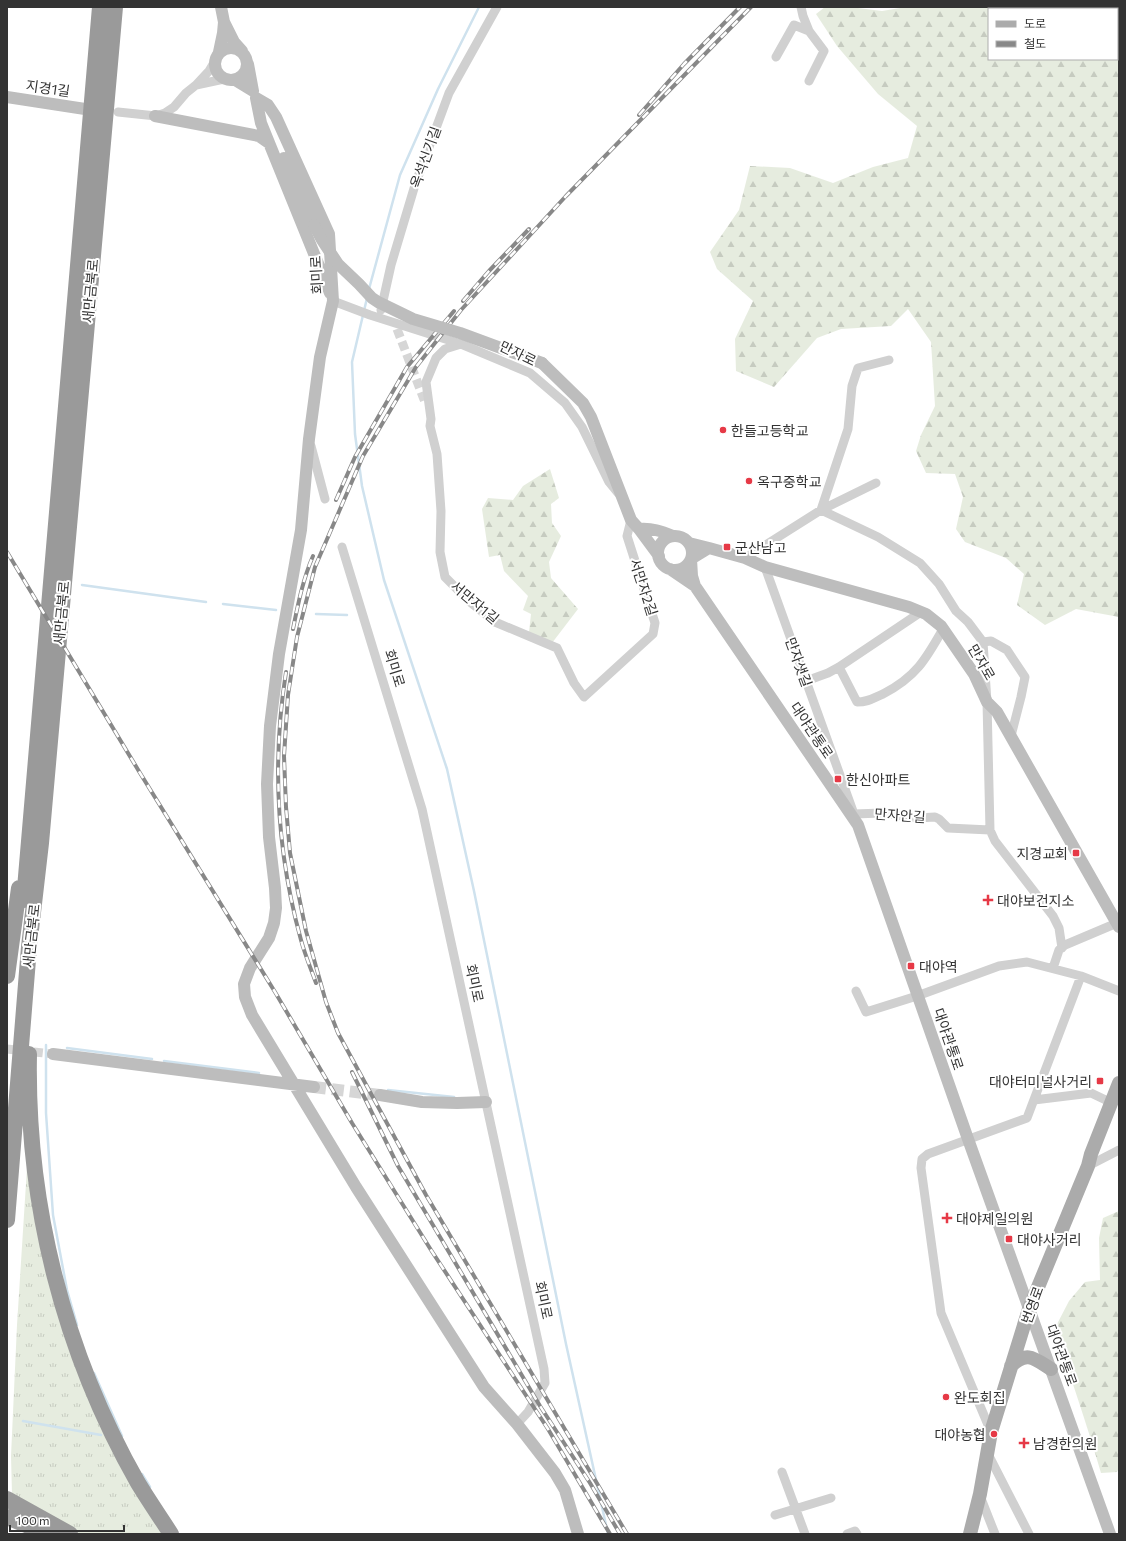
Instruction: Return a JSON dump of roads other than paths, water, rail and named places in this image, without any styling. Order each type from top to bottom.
[{"type":"highway","name":"새만금북로","points":[[7,1220],[29,947],[41,843],[41,772],[100,7]]},
{"type":"highway","name":"새만금북로","points":[[7,1119],[115,7]]},
{"type":"highway","points":[[7,976],[41,772]]},
{"type":"highway","points":[[41,772],[31,1004],[30,1101],[34,1172],[46,1240],[56,1284],[68,1324],[84,1368],[125,1458],[139,1484],[171,1534]]},
{"type":"highway","points":[[7,1499],[70,1534]]},
{"type":"highway","points":[[7,1507],[44,1521],[70,1534]]},
{"type":"highway","points":[[7,1517],[48,1534]]},
{"type":"highway","points":[[7,1524],[30,1534]]},
{"type":"main road","name":"번영로","points":[[970,1534],[980,1494],[991,1432],[1029,1309],[1088,1166],[1091,1154],[1119,1083]]},
{"type":"main road","points":[[1011,1366],[1019,1359],[1028,1357],[1035,1359],[1051,1369]]},
{"type":"street","points":[[221,7],[224,22],[234,42],[245,57],[255,94]]},
{"type":"street","name":"옥석신기길","points":[[375,316],[415,185],[449,93],[497,7]]},
{"type":"street","points":[[801,7],[809,32],[824,51],[809,81]]},
{"type":"street","points":[[224,22],[223,33],[217,56],[216,71],[255,94]]},
{"type":"street","points":[[776,57],[794,25],[809,32]]},
{"type":"street","points":[[155,116],[165,113],[174,107],[209,70],[223,49],[233,47],[245,57]]},
{"type":"street","points":[[196,85],[230,79],[244,73],[245,57]]},
{"type":"street","name":"만자로","points":[[255,94],[314,225],[338,264],[372,298],[413,319],[473,338],[542,363],[583,403],[591,417],[631,520],[659,556]]},
{"type":"street","name":"회미로","points":[[255,94],[261,123],[333,301]]},
{"type":"street","name":"회미로","points":[[255,94],[268,105],[276,117],[329,234],[333,301]]},
{"type":"street","name":"지경1길","points":[[7,97],[85,109]]},
{"type":"street","points":[[118,112],[155,116],[259,136],[269,143]]},
{"type":"street","points":[[333,301],[320,357],[309,439],[301,530],[279,654],[270,726],[267,784],[269,838],[276,908],[274,923],[269,938],[250,968],[244,984],[245,997],[252,1015],[356,1187],[484,1387],[517,1424],[555,1473],[565,1490],[578,1534]]},
{"type":"street","name":"만자로","points":[[333,301],[461,344],[530,373],[565,403],[582,427],[609,482],[621,496]]},
{"type":"street","points":[[391,321],[397,329]]},
{"type":"street","name":"서만자1길","points":[[461,344],[445,349],[436,358],[428,373],[426,382],[431,419],[430,426],[437,454],[441,511],[440,552],[445,577],[470,602],[495,622],[557,648],[574,683],[584,697]]},
{"type":"street","points":[[821,510],[848,430],[852,386],[858,368],[889,360]]},
{"type":"street","name":"서만자1길","points":[[425,402],[431,419]]},
{"type":"street","points":[[309,439],[325,499]]},
{"type":"street","points":[[746,558],[821,510],[876,484]]},
{"type":"street","points":[[821,510],[878,537],[920,563],[939,584],[956,611],[968,622],[983,642],[987,702],[990,830],[995,841],[1053,916],[1059,928],[1062,948]]},
{"type":"street","name":"서만자2길","points":[[584,697],[653,634],[655,623],[627,536],[631,520]]},
{"type":"street","points":[[639,529],[648,528],[660,530],[673,536],[684,538],[689,543],[692,551],[692,576],[695,586]]},
{"type":"street","points":[[673,536],[663,541],[660,545],[659,556],[661,562],[695,586]]},
{"type":"street","name":"만자로","points":[[689,543],[746,558],[765,566],[908,606],[926,614],[943,629],[974,674],[987,702],[997,712],[1118,923]]},
{"type":"street","name":"회미로","points":[[342,547],[422,809],[544,1369],[545,1383],[528,1412],[517,1424]]},
{"type":"street","points":[[670,569],[681,569],[709,548]]},
{"type":"street","name":"만자샛길","points":[[765,566],[856,820]]},
{"type":"street","name":"대야관통로","points":[[695,586],[856,820],[968,1139],[1110,1534]]},
{"type":"street","points":[[806,682],[839,667],[921,612]]},
{"type":"street","points":[[839,667],[857,702],[867,702],[897,687],[912,675],[925,661],[943,629]]},
{"type":"street","points":[[983,642],[991,641],[1007,650],[1025,677],[1011,736]]},
{"type":"street","name":"만자안길","points":[[856,820],[877,812],[918,818],[934,817],[948,828],[990,830]]},
{"type":"street","points":[[1052,968],[1057,954],[1065,945],[1118,923]]},
{"type":"street","points":[[856,991],[866,1012],[918,996],[999,966],[1027,962],[1081,976],[1119,991]]},
{"type":"street","points":[[991,1432],[941,1313],[921,1168],[922,1159],[928,1154],[1006,1127],[1027,1118],[1081,976]]},
{"type":"street","points":[[53,1054],[294,1084],[314,1088]]},
{"type":"street","points":[[1034,1100],[1091,1093],[1112,1103]]},
{"type":"street","points":[[380,1095],[422,1102],[486,1102]]},
{"type":"street","points":[[1088,1166],[1119,1150]]},
{"type":"street","points":[[987,1451],[1029,1534]]},
{"type":"street","points":[[782,1472],[805,1534]]},
{"type":"street","points":[[980,1494],[994,1534]]},
{"type":"street","points":[[775,1515],[831,1498]]},
{"type":"street","points":[[847,1534],[855,1531],[857,1534]]},
{"type":"waterway","points":[[369,289],[400,175],[438,89],[479,7]]},
{"type":"waterway","points":[[367,298],[352,362],[355,434],[362,486],[384,580],[447,769],[474,891],[566,1344],[608,1534]]},
{"type":"waterway","points":[[82,585],[206,602]]},
{"type":"waterway","points":[[223,604],[276,610]]},
{"type":"waterway","points":[[316,614],[347,615]]},
{"type":"waterway","points":[[46,1045],[46,1113],[53,1215],[67,1290],[77,1325]]},
{"type":"waterway","points":[[67,1048],[152,1059]]},
{"type":"waterway","points":[[164,1061],[259,1073]]},
{"type":"waterway","points":[[388,1090],[454,1097]]},
{"type":"waterway","points":[[94,1373],[122,1436]]},
{"type":"waterway","points":[[23,1421],[101,1435]]},
{"type":"waterway","points":[[142,1474],[150,1487]]},
{"type":"tunnel","points":[[397,329],[425,402]]},
{"type":"tunnel","points":[[7,1049],[53,1054]]},
{"type":"tunnel","points":[[314,1087],[380,1095]]},
{"type":"railway","points":[[639,115],[684,64],[740,7]]},
{"type":"railway","points":[[627,1534],[426,1195],[338,1033],[326,1002],[306,931],[290,853],[284,756],[288,695],[297,637],[315,567],[363,456],[416,367],[461,310],[566,196],[751,7]]},
{"type":"railway","points":[[463,301],[529,229]]},
{"type":"railway","points":[[336,500],[355,457],[407,367],[454,311]]},
{"type":"railway","points":[[7,552],[140,773],[275,992],[352,1123],[431,1250],[548,1429],[610,1534]]},
{"type":"railway","points":[[293,629],[299,601],[313,556]]},
{"type":"railway","points":[[286,672],[279,739],[278,773],[282,840],[293,907],[303,946],[316,983]]},
{"type":"railway","points":[[352,1072],[398,1166],[540,1406],[590,1483],[620,1534]]},
{"type":"place","name":"한들고등학교","points":[[723,430]]},
{"type":"place","name":"옥구중학교","points":[[749,481]]},
{"type":"place","name":"군산남고","points":[[727,547]]},
{"type":"place","name":"한신아파트","points":[[838,779]]},
{"type":"place","name":"지경교회","points":[[1076,853]]},
{"type":"place","name":"대야보건지소","points":[[988,900]]},
{"type":"place","name":"대야역","points":[[911,966]]},
{"type":"place","name":"대야터미널사거리","points":[[1100,1081]]},
{"type":"place","name":"대야제일의원","points":[[947,1218]]},
{"type":"place","name":"대야사거리","points":[[1009,1239]]},
{"type":"place","name":"완도회집","points":[[946,1397]]},
{"type":"place","name":"대야농협","points":[[994,1434]]},
{"type":"place","name":"남경한의원","points":[[1024,1443]]}]
